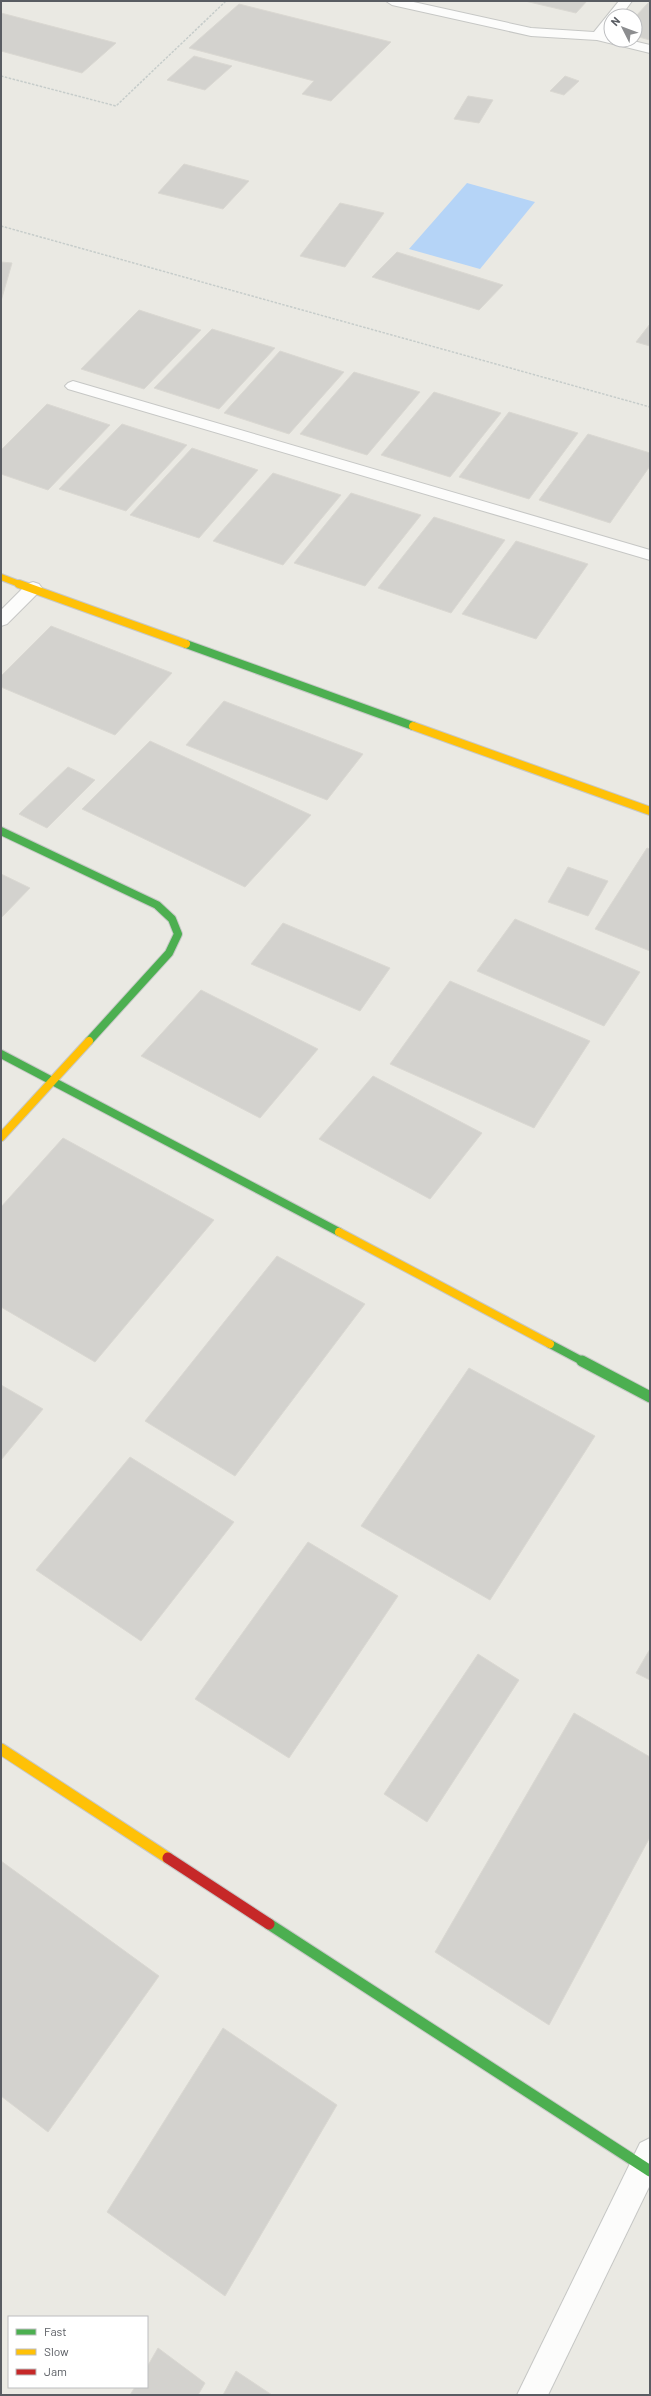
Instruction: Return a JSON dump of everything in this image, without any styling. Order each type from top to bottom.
[{"type":"street","points":[[1,577],[650,811]]},
{"type":"street","points":[[1,620],[33,588]]},
{"type":"street","points":[[1,831],[157,905],[172,919],[178,934],[169,953],[1,1137]]},
{"type":"street","points":[[1,1054],[650,1397]]},
{"type":"street","points":[[1,1749],[648,2163],[532,2395]]},
{"type":"lane","points":[[392,1],[531,32],[603,37]]},
{"type":"lane","points":[[597,36],[603,29]]},
{"type":"lane","points":[[73,386],[650,554]]},
{"type":"path","points":[[1,76],[116,106],[226,1]]},
{"type":"path","points":[[1,226],[650,407]]},
{"type":"water","points":[[467,183],[535,202],[480,269],[409,249]]},
{"type":"building","points":[[525,1],[587,1],[576,13]]},
{"type":"building","points":[[650,2],[650,40],[643,38],[643,8]]},
{"type":"building","points":[[239,4],[391,42],[331,101],[302,94],[314,81],[189,48]]},
{"type":"building","points":[[1,13],[116,43],[82,73],[1,51]]},
{"type":"building","points":[[194,56],[232,66],[205,90],[167,80]]},
{"type":"building","points":[[565,76],[579,81],[564,95],[550,91]]},
{"type":"building","points":[[468,96],[493,100],[479,123],[454,119]]},
{"type":"building","points":[[184,164],[249,181],[223,209],[158,193]]},
{"type":"building","points":[[340,203],[384,213],[345,267],[300,256]]},
{"type":"building","points":[[397,252],[503,285],[479,310],[372,277]]},
{"type":"building","points":[[1,262],[12,263],[1,301]]},
{"type":"building","points":[[139,310],[201,330],[144,389],[81,369]]},
{"type":"building","points":[[650,324],[650,346],[636,342]]},
{"type":"building","points":[[212,329],[275,348],[219,409],[154,388]]},
{"type":"building","points":[[280,351],[344,372],[289,434],[224,413]]},
{"type":"building","points":[[354,372],[420,392],[367,455],[300,434]]},
{"type":"building","points":[[434,392],[501,413],[450,477],[381,455]]},
{"type":"building","points":[[47,404],[110,425],[48,490],[1,474],[1,450]]},
{"type":"building","points":[[509,412],[578,433],[529,499],[459,477]]},
{"type":"building","points":[[122,424],[187,445],[126,511],[59,489]]},
{"type":"building","points":[[588,434],[650,453],[650,466],[610,523],[539,500]]},
{"type":"building","points":[[192,448],[258,470],[199,538],[130,515]]},
{"type":"building","points":[[273,473],[341,495],[283,565],[213,541]]},
{"type":"building","points":[[351,493],[421,515],[365,586],[294,563]]},
{"type":"building","points":[[434,517],[505,540],[451,613],[378,588]]},
{"type":"building","points":[[516,541],[588,564],[536,639],[462,614]]},
{"type":"building","points":[[51,626],[172,673],[115,735],[1,687],[1,676]]},
{"type":"building","points":[[224,701],[363,754],[327,800],[186,745]]},
{"type":"building","points":[[150,741],[311,815],[245,887],[82,809]]},
{"type":"building","points":[[68,767],[95,780],[47,828],[19,814]]},
{"type":"building","points":[[647,848],[650,849],[650,951],[595,929]]},
{"type":"building","points":[[568,867],[608,881],[588,916],[548,902]]},
{"type":"building","points":[[1,874],[30,888],[1,918]]},
{"type":"building","points":[[515,919],[640,972],[604,1026],[477,971]]},
{"type":"building","points":[[283,923],[390,968],[360,1011],[251,964]]},
{"type":"building","points":[[450,981],[590,1041],[534,1128],[390,1064]]},
{"type":"building","points":[[201,990],[318,1049],[260,1118],[141,1056]]},
{"type":"building","points":[[373,1076],[482,1133],[430,1199],[319,1139]]},
{"type":"building","points":[[63,1138],[214,1220],[95,1362],[1,1307],[1,1207]]},
{"type":"building","points":[[277,1256],[365,1304],[235,1476],[145,1421]]},
{"type":"building","points":[[469,1368],[595,1436],[490,1600],[361,1526]]},
{"type":"building","points":[[1,1385],[43,1409],[1,1460]]},
{"type":"building","points":[[130,1457],[234,1522],[141,1641],[36,1570]]},
{"type":"building","points":[[308,1542],[398,1596],[289,1758],[195,1699]]},
{"type":"building","points":[[650,1649],[650,1680],[636,1673]]},
{"type":"building","points":[[478,1654],[519,1680],[427,1822],[384,1794]]},
{"type":"building","points":[[574,1713],[650,1757],[650,1837],[549,2025],[435,1952]]},
{"type":"building","points":[[1,1861],[159,1976],[48,2132],[1,2096]]},
{"type":"building","points":[[223,2028],[337,2105],[225,2296],[107,2212]]},
{"type":"building","points":[[158,2348],[205,2383],[198,2395],[130,2395],[134,2388],[148,2388],[148,2365]]},
{"type":"building","points":[[236,2371],[272,2395],[223,2395]]},
{"type":"traffic: fast","points":[[186,644],[413,726]]},
{"type":"traffic: fast","points":[[1,831],[157,905],[172,919],[178,934],[169,953],[89,1041]]},
{"type":"traffic: fast","points":[[1,1054],[339,1232]]},
{"type":"traffic: fast","points":[[550,1344],[650,1397]]},
{"type":"traffic: fast","points":[[269,1924],[650,2171]]},
{"type":"traffic: slow","points":[[1,577],[186,644]]},
{"type":"traffic: slow","points":[[413,726],[650,811]]},
{"type":"traffic: slow","points":[[1,1137],[89,1041]]},
{"type":"traffic: slow","points":[[339,1232],[550,1344]]},
{"type":"traffic: slow","points":[[1,1749],[168,1858]]},
{"type":"traffic: jam","points":[[168,1858],[269,1924]]}]
